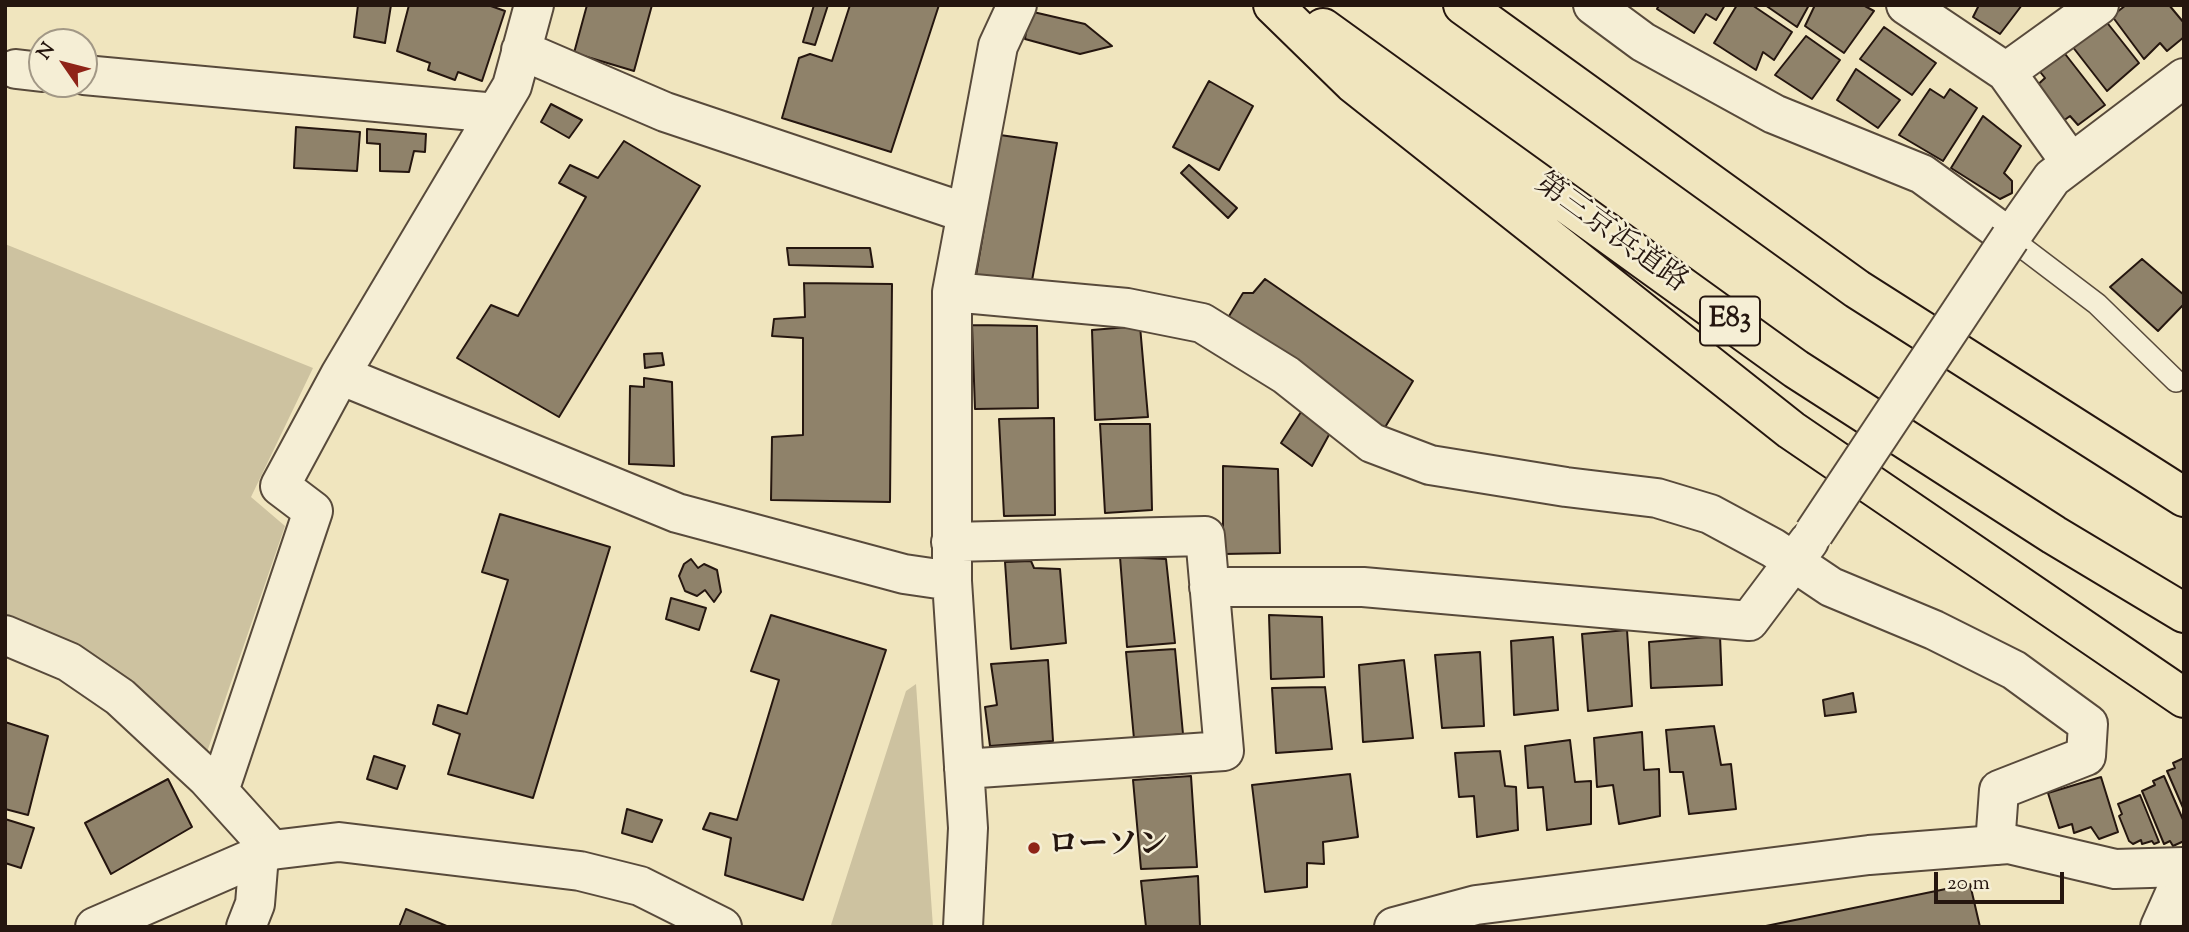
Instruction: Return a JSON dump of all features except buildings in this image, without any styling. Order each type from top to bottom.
[{"type":"highway","points":[[1273,5],[1353,83],[1791,430],[2184,698]]},
{"type":"highway","name":"第三京浜道路","points":[[1292,5],[1796,369],[2054,535],[2184,613]]},
{"type":"highway","points":[[1463,5],[1857,289],[2184,497]]},
{"type":"street","points":[[219,791],[313,511],[280,486],[340,375],[512,86],[534,5]]},
{"type":"street","points":[[963,927],[968,828],[952,581],[952,292],[998,46],[1017,5]]},
{"type":"street","points":[[1593,5],[1643,42],[1774,114],[1922,174],[2010,238]]},
{"type":"street","points":[[1906,5],[2006,72],[2071,163]]},
{"type":"street","points":[[2006,72],[2099,5]]},
{"type":"street","points":[[522,50],[665,112],[966,214]]},
{"type":"street","points":[[98,76],[496,113]]},
{"type":"street","points":[[1209,587],[1363,587],[1749,621],[1804,547],[2052,177],[2184,78]]},
{"type":"street","points":[[952,292],[1127,308],[1202,323],[1286,375],[1372,443],[1430,465],[1566,487],[1657,498],[1804,547],[1831,587],[1934,630],[2014,670],[2088,724],[2086,756],[1999,790],[1995,845]]},
{"type":"street","points":[[340,375],[677,513],[904,574],[952,581]]},
{"type":"street","points":[[951,542],[1205,536],[1223,751],[964,769]]},
{"type":"street","points":[[5,635],[69,662],[120,697],[219,791],[265,852],[255,904],[246,927]]},
{"type":"street","points":[[95,927],[265,852],[339,842],[580,872],[640,887],[722,927]]},
{"type":"street","points":[[1394,927],[1476,905],[1869,855],[2009,844],[2115,869],[2184,870],[2160,927]]},
{"type":"lane","points":[[2010,238],[2097,304],[2176,381]]},
{"type":"shaded area","points":[[5,244],[313,368],[251,497],[285,526],[207,752],[5,621]]},
{"type":"shaded area","points":[[916,684],[933,927],[834,927],[831,925],[906,691]]},
{"type":"place","name":"ローソン","points":[[1034,848]]}]
